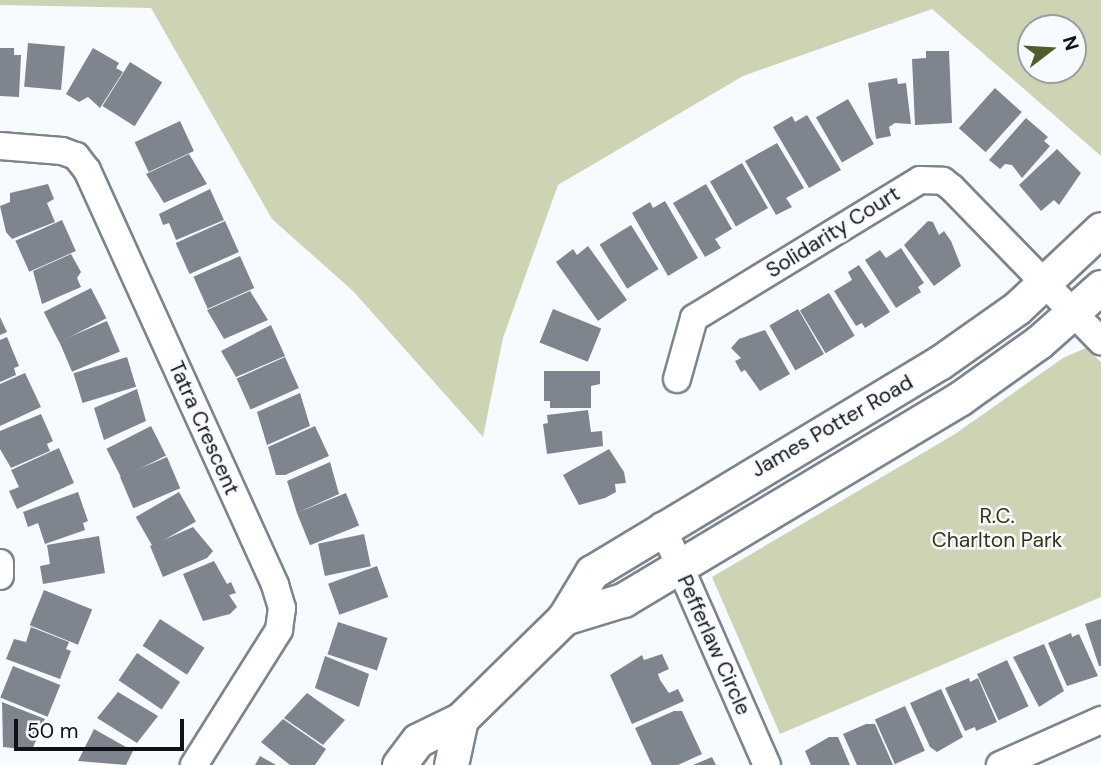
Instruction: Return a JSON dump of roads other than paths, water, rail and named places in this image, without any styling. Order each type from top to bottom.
[{"type":"main road","name":"James Potter Road","points":[[399,765],[418,740],[461,719],[564,618],[592,572],[662,526],[909,382],[1017,308],[1101,229]]},
{"type":"main road","name":"James Potter Road","points":[[564,618],[622,600],[959,399],[1039,342],[1101,287]]},
{"type":"main road","points":[[451,765],[461,719]]},
{"type":"street","name":"Tatra Crescent","points":[[0,146],[62,150],[76,156],[87,170],[275,585],[282,608],[279,630],[194,765]]},
{"type":"street","name":"Solidarity Court","points":[[677,379],[694,318],[920,180],[943,181],[952,188],[1043,285],[1101,341]]},
{"type":"street","name":"Pefferlaw Circle","points":[[662,526],[767,765]]},
{"type":"street","points":[[0,563],[0,576]]},
{"type":"street","points":[[1000,765],[1101,720]]},
{"type":"park label","name":"R.C. Charlton Park","points":[[997,528]]}]
